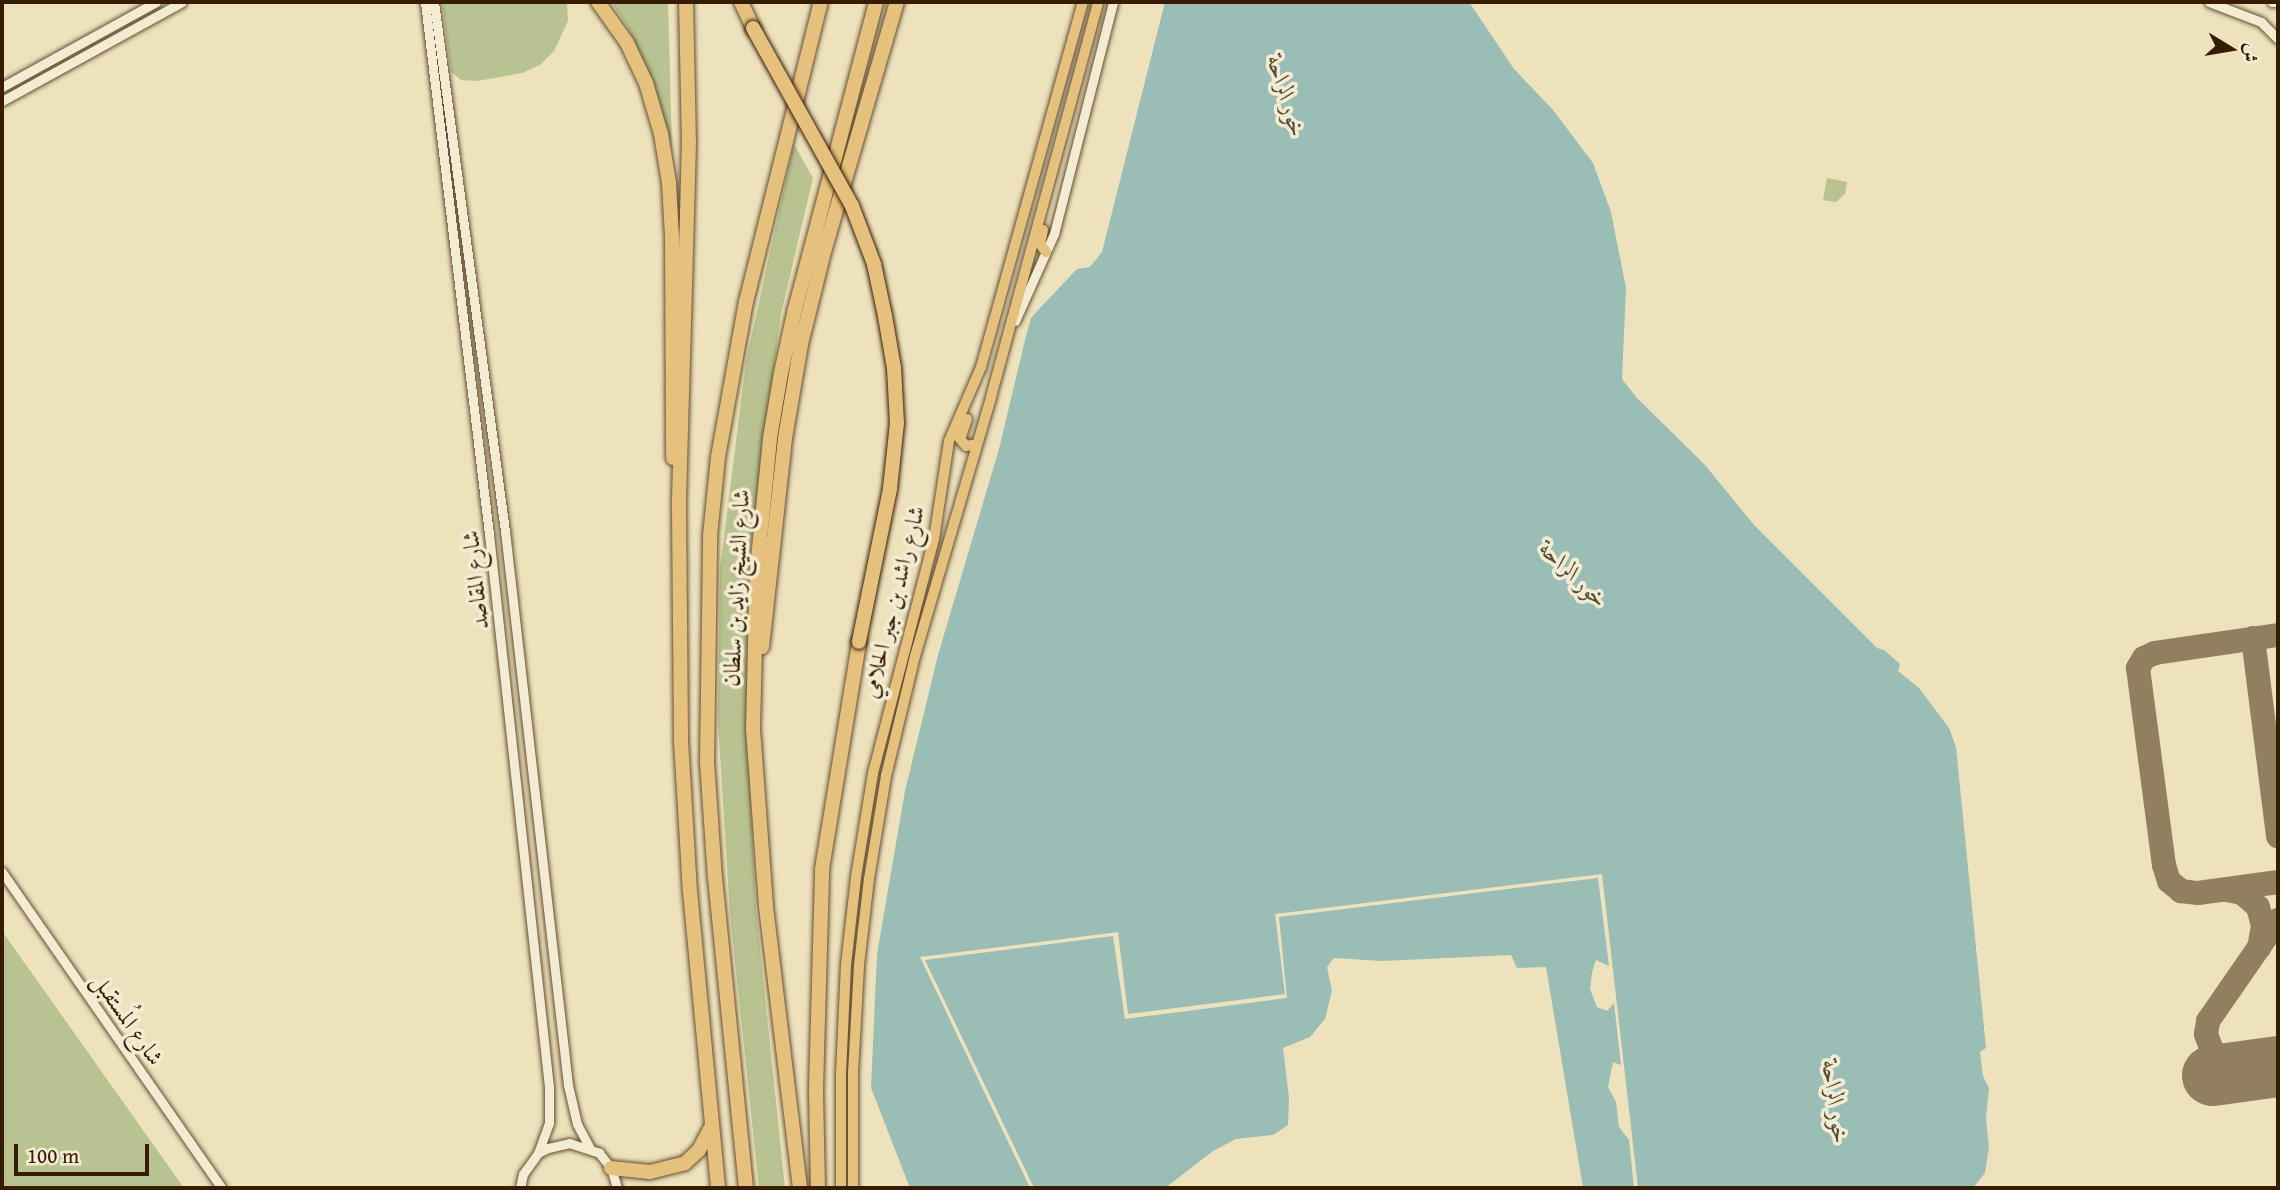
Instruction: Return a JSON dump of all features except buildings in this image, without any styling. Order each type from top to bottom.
[{"type":"highway","points":[[598,2],[628,43],[646,83],[661,134],[669,183],[672,251],[671,440],[679,508]]},
{"type":"highway","points":[[686,2],[689,142],[679,508],[684,811],[718,1188]]},
{"type":"highway","points":[[741,2],[852,206],[874,264],[894,368],[897,423],[890,489],[859,642],[822,869],[816,1090],[818,1188]]},
{"type":"highway","name":"شارع الشيخ زايد بن سلطان","points":[[746,1188],[706,763],[710,536],[718,457],[743,315],[821,2]]},
{"type":"highway","name":"شارع الشيخ زايد بن سلطان","points":[[800,1188],[766,906],[753,728],[753,650],[762,503],[781,373],[798,295],[876,2]]},
{"type":"highway","points":[[753,728],[782,461],[794,379],[825,248],[897,2]]},
{"type":"highway","points":[[611,1168],[650,1172],[685,1163],[699,1150],[712,1126]]},
{"type":"main road","name":"شارع راشد بن جبر الحلامي","points":[[841,1188],[841,1074],[846,965],[873,773],[934,538],[949,441],[974,386],[1000,306],[1083,2]]},
{"type":"main road","name":"شارع راشد بن جبر الحلامي","points":[[853,1188],[853,1073],[869,879],[900,716],[1009,332],[1098,2]]},
{"type":"main road","points":[[1046,195],[1040,244],[1046,252]]},
{"type":"main road","points":[[974,386],[975,397],[960,439],[966,446],[977,444]]},
{"type":"street","points":[[2,87],[156,2]]},
{"type":"street","points":[[2,101],[168,5],[182,2]]},
{"type":"street","name":"شارع المقاصد","points":[[425,2],[489,534],[549,1087],[549,1123],[538,1153],[523,1174],[520,1188]]},
{"type":"street","name":"شارع المقاصد","points":[[433,2],[505,531],[568,1085],[578,1124],[590,1148]]},
{"type":"street","points":[[1009,332],[1046,252],[1113,2]]},
{"type":"street","points":[[2209,2],[2261,22],[2278,39]]},
{"type":"street","points":[[2272,2],[2278,2]]},
{"type":"street","points":[[27,72],[34,83]]},
{"type":"street","name":"شارع المُستقبل","points":[[2,872],[222,1188]]},
{"type":"street","points":[[538,1153],[569,1143],[590,1148],[611,1168],[617,1188]]},
{"type":"green space","points":[[442,2],[567,2],[568,21],[554,51],[540,65],[522,73],[477,81],[461,80],[451,72]]},
{"type":"green space","points":[[611,2],[668,2],[672,149],[657,96],[630,31]]},
{"type":"green space","points":[[794,144],[813,178],[781,314],[748,566],[747,713],[756,910],[785,1188],[759,1188],[730,914],[718,721],[720,569],[746,361]]},
{"type":"green space","points":[[1827,178],[1847,182],[1845,194],[1836,202],[1823,200]]},
{"type":"green space","points":[[2,931],[179,1181],[184,1188],[2,1188]]},
{"type":"water","name":"خور الراحة","points":[[1165,2],[1469,2],[1514,69],[1553,110],[1593,163],[1611,212],[1626,288],[1622,379],[1636,397],[1705,465],[1754,525],[1877,648],[1884,650],[1900,664],[1898,671],[1919,688],[1949,728],[1956,747],[1986,1048],[1980,1052],[1983,1076],[1989,1088],[1986,1118],[1989,1147],[1985,1173],[1973,1188],[1638,1188],[1602,874],[1275,914],[1285,994],[1128,1014],[1118,932],[920,957],[1030,1188],[910,1188],[871,1088],[877,954],[905,791],[938,655],[999,449],[1031,318],[1077,269],[1090,267],[1102,252]]},
{"type":"water","points":[[1598,878],[1609,966],[1596,960],[1590,989],[1597,1007],[1607,1011],[1614,1003],[1621,1065],[1613,1062],[1608,1087],[1616,1102],[1619,1127],[1629,1140],[1634,1188],[1583,1188],[1546,967],[1517,968],[1511,955],[1382,961],[1334,958],[1327,967],[1332,991],[1325,1019],[1310,1037],[1283,1048],[1289,1098],[1288,1125],[1273,1135],[1236,1139],[1213,1151],[1165,1188],[1034,1188],[925,960],[1113,936],[1125,1019],[1287,998],[1279,917]]},
{"type":"taxiway","points":[[2278,635],[2155,653],[2144,658],[2138,668],[2164,865],[2169,881],[2181,891],[2198,893],[2278,882]]},
{"type":"taxiway","points":[[2253,638],[2278,836]]},
{"type":"taxiway","points":[[2227,890],[2242,893],[2258,907],[2263,926],[2259,948]]},
{"type":"taxiway","points":[[2242,1071],[2225,1065],[2212,1050],[2206,1034],[2208,1021],[2278,920]]},
{"type":"runway","points":[[2212,1075],[2278,1066]]}]
